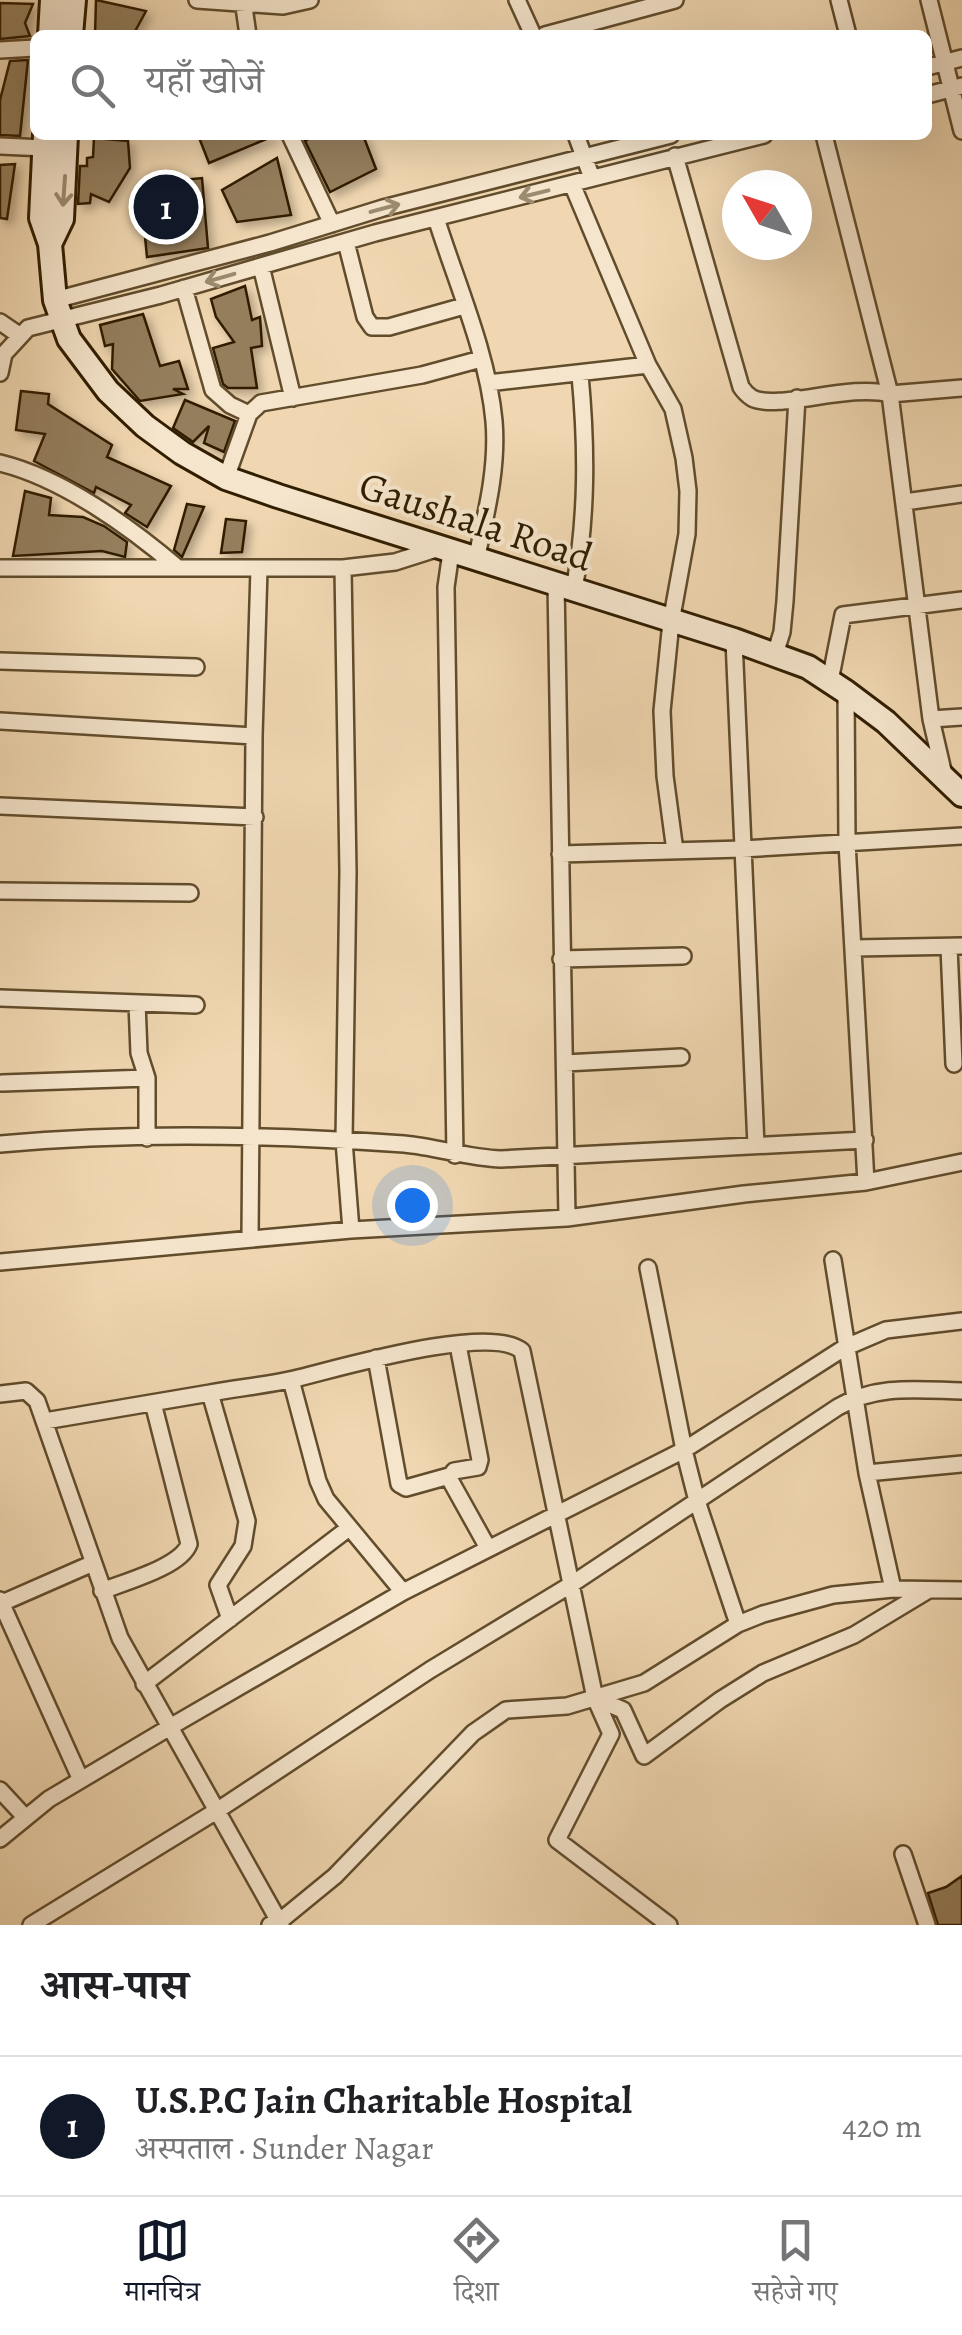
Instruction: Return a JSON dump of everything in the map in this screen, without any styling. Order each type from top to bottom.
[{"type":"street","points":[[50,30],[52,0]]},
{"type":"street","points":[[71,30],[74,0]]},
{"type":"street","points":[[197,0],[283,6],[310,0]]},
{"type":"street","points":[[531,30],[519,4],[538,0]]},
{"type":"street","points":[[564,30],[675,0]]},
{"type":"street","points":[[839,0],[847,30]]},
{"type":"street","points":[[948,0],[930,2],[954,60],[962,132]]},
{"type":"street","points":[[243,2],[247,30]]},
{"type":"street","points":[[0,50],[30,48]]},
{"type":"street","points":[[50,244],[62,219],[66,140]]},
{"type":"street","points":[[292,140],[332,224]]},
{"type":"street","points":[[578,140],[592,178]]},
{"type":"street","points":[[0,374],[4,354],[18,335],[58,311],[332,224],[651,140]]},
{"type":"street","points":[[58,311],[184,288],[436,218],[743,140]]},
{"type":"street","points":[[825,140],[890,394],[931,719],[944,775]]},
{"type":"street","points":[[0,146],[45,141]]},
{"type":"street","name":"Gaushala Road","points":[[45,141],[41,218],[50,244],[58,311],[80,356],[108,392],[182,453],[226,478],[808,667],[886,722],[962,795]]},
{"type":"street","points":[[675,156],[740,387],[750,398],[767,401],[859,389],[890,394],[962,388]]},
{"type":"street","points":[[572,184],[648,366],[678,423],[688,491],[687,534],[671,622],[662,711],[674,851]]},
{"type":"street","points":[[436,218],[488,384],[494,421],[494,462],[476,560]]},
{"type":"street","points":[[346,242],[365,317],[372,328],[464,306]]},
{"type":"street","points":[[261,266],[292,398]]},
{"type":"street","points":[[184,288],[212,390],[230,406],[249,414]]},
{"type":"street","points":[[0,322],[18,335]]},
{"type":"street","points":[[226,478],[249,414],[261,402],[422,376],[480,359]]},
{"type":"street","points":[[488,384],[648,366]]},
{"type":"street","points":[[567,1218],[560,854],[565,588],[586,504],[580,376]]},
{"type":"street","points":[[775,654],[785,601],[797,398]]},
{"type":"street","points":[[0,463],[44,479],[143,539],[178,568]]},
{"type":"street","points":[[905,502],[962,494]]},
{"type":"street","points":[[0,568],[343,568],[395,562],[445,550],[455,1155]]},
{"type":"street","points":[[250,1239],[259,568]]},
{"type":"street","points":[[343,568],[348,872],[344,1141],[351,1230]]},
{"type":"street","points":[[866,1182],[838,687],[840,617],[962,600]]},
{"type":"street","points":[[734,640],[756,1146]]},
{"type":"street","points":[[0,661],[196,667]]},
{"type":"street","points":[[931,719],[962,717]]},
{"type":"street","points":[[0,721],[254,736]]},
{"type":"street","points":[[0,806],[256,818]]},
{"type":"street","points":[[560,854],[742,850],[962,836]]},
{"type":"street","points":[[0,892],[190,893]]},
{"type":"street","points":[[854,948],[956,947],[954,1064]]},
{"type":"street","points":[[561,959],[683,956]]},
{"type":"street","points":[[0,998],[196,1005]]},
{"type":"street","points":[[137,1003],[139,1053],[147,1078],[148,1138]]},
{"type":"street","points":[[565,1063],[681,1057]]},
{"type":"street","points":[[2,1083],[147,1078]]},
{"type":"street","points":[[0,1144],[148,1138],[344,1141],[416,1145],[455,1155],[501,1159],[864,1140]]},
{"type":"street","points":[[0,1262],[351,1230],[567,1218],[866,1182],[962,1162]]},
{"type":"street","points":[[833,1260],[866,1473],[893,1589]]},
{"type":"street","points":[[648,1268],[684,1450],[738,1624]]},
{"type":"street","points":[[0,1839],[25,1817],[170,1727],[403,1592],[684,1450],[844,1348],[886,1330],[962,1321]]},
{"type":"street","points":[[45,1421],[290,1380],[420,1348],[508,1343],[522,1351],[595,1698],[612,1734],[557,1840],[668,1925]]},
{"type":"street","points":[[376,1358],[399,1484],[406,1488],[449,1476],[454,1470],[473,1469],[480,1460],[458,1346]]},
{"type":"street","points":[[290,1380],[326,1498],[403,1592]]},
{"type":"street","points":[[31,1925],[572,1584],[854,1398],[885,1389],[962,1392]]},
{"type":"street","points":[[0,1394],[26,1392],[37,1402],[120,1638],[218,1810],[277,1924],[335,1876],[490,1719],[506,1710],[566,1706],[644,1683],[738,1624],[833,1595],[893,1589],[962,1590]]},
{"type":"street","points":[[210,1393],[247,1521],[243,1546],[218,1585],[230,1618]]},
{"type":"street","points":[[102,1591],[180,1558],[189,1544],[153,1403]]},
{"type":"street","points":[[866,1473],[962,1464]]},
{"type":"street","points":[[449,1476],[488,1548]]},
{"type":"street","points":[[144,1684],[349,1528]]},
{"type":"street","points":[[82,1780],[2,1610],[91,1564]]},
{"type":"street","points":[[595,1698],[623,1710],[644,1756],[752,1680],[787,1661],[854,1635],[927,1590]]},
{"type":"street","points":[[0,1790],[25,1817]]},
{"type":"street","points":[[903,1854],[928,1925]]},
{"type":"building","points":[[96,0],[146,11],[136,30],[95,30]]},
{"type":"building","points":[[0,3],[33,4],[25,23],[30,36],[0,39]]},
{"type":"building","points":[[28,60],[20,136],[0,135],[0,100],[10,61]]},
{"type":"building","points":[[94,140],[128,141],[130,168],[109,202],[91,194],[90,203],[78,204],[80,166],[87,166],[87,158],[93,157]]},
{"type":"building","points":[[200,140],[264,140],[209,163]]},
{"type":"building","points":[[365,140],[376,169],[330,192],[305,141]]},
{"type":"building","points":[[277,158],[291,215],[237,222],[222,190]]},
{"type":"building","points":[[15,164],[7,219],[0,218],[0,165]]},
{"type":"building","points":[[202,178],[208,248],[147,257],[140,184]]},
{"type":"building","points":[[245,286],[252,320],[260,317],[262,346],[251,348],[257,388],[228,388],[223,384],[213,348],[234,342],[216,317],[211,299]]},
{"type":"building","points":[[143,314],[160,366],[179,361],[188,389],[173,389],[183,394],[140,401],[112,369],[113,344],[105,346],[100,325]]},
{"type":"building","points":[[21,391],[49,394],[48,404],[112,445],[107,457],[171,486],[147,527],[125,513],[131,505],[96,487],[94,493],[34,461],[45,434],[16,430]]},
{"type":"building","points":[[185,400],[235,421],[224,452],[204,443],[209,426],[193,442],[173,428]]},
{"type":"building","points":[[25,491],[51,498],[49,515],[83,517],[104,526],[127,542],[125,557],[102,551],[13,556]]},
{"type":"building","points":[[187,504],[204,507],[182,557],[174,550]]},
{"type":"building","points":[[226,519],[246,521],[242,552],[221,553]]},
{"type":"building","points":[[962,1876],[962,1925],[938,1925],[928,1893]]},
{"type":"place","name":"U.S.P.C Jain Charitable Hospital","points":[[166,207]]}]
